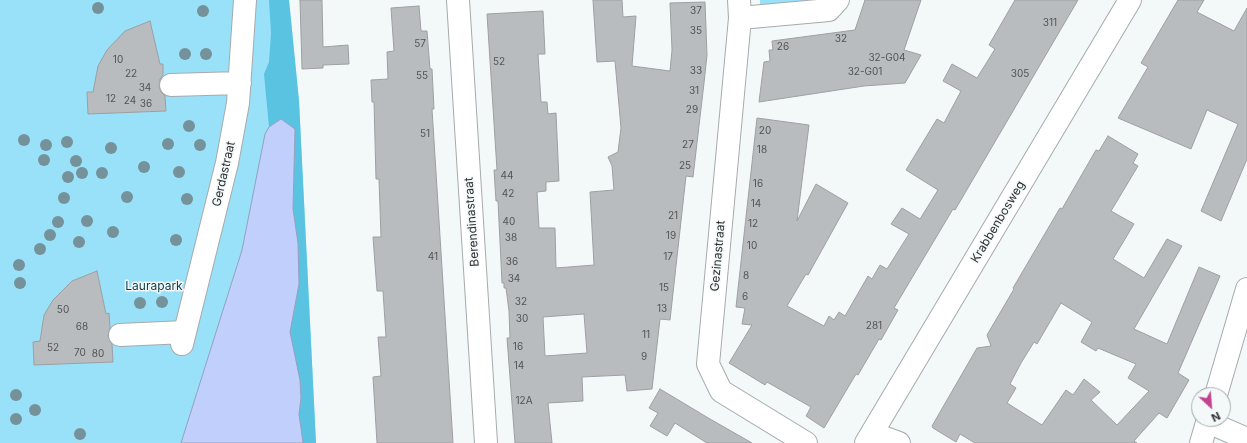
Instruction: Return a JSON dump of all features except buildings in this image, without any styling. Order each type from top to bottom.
[{"type":"street","name":"Gerdastraat","points":[[120,334],[184,338],[227,163],[238,103],[245,0]]},
{"type":"street","name":"Berendinastraat","points":[[458,0],[486,443]]},
{"type":"street","name":"Gezinastraat","points":[[806,443],[721,391],[708,364],[739,9],[829,10],[838,0]]},
{"type":"street","name":"Krabbenbosweg","points":[[869,438],[1130,0]]},
{"type":"street","points":[[171,85],[240,83]]},
{"type":"street","points":[[1218,387],[1247,289]]},
{"type":"street","points":[[1201,443],[1206,427]]},
{"type":"street","points":[[1221,427],[1247,439]]},
{"type":"street","points":[[869,438],[899,443]]},
{"type":"green space","name":"Laurapark","points":[[0,0],[289,0],[299,101],[316,443],[0,443]]},
{"type":"green space","points":[[760,0],[826,0],[760,9]]},
{"type":"shaded area","points":[[269,0],[289,0],[299,101],[316,443],[303,443],[299,414],[301,398],[300,380],[290,332],[299,284],[298,243],[293,209],[295,129],[281,119],[269,127],[264,74],[269,62],[271,33]]},
{"type":"shaded area","points":[[281,119],[295,129],[293,209],[298,243],[299,284],[290,332],[300,380],[301,398],[299,414],[303,443],[181,443],[242,250],[265,134],[269,127]]}]
